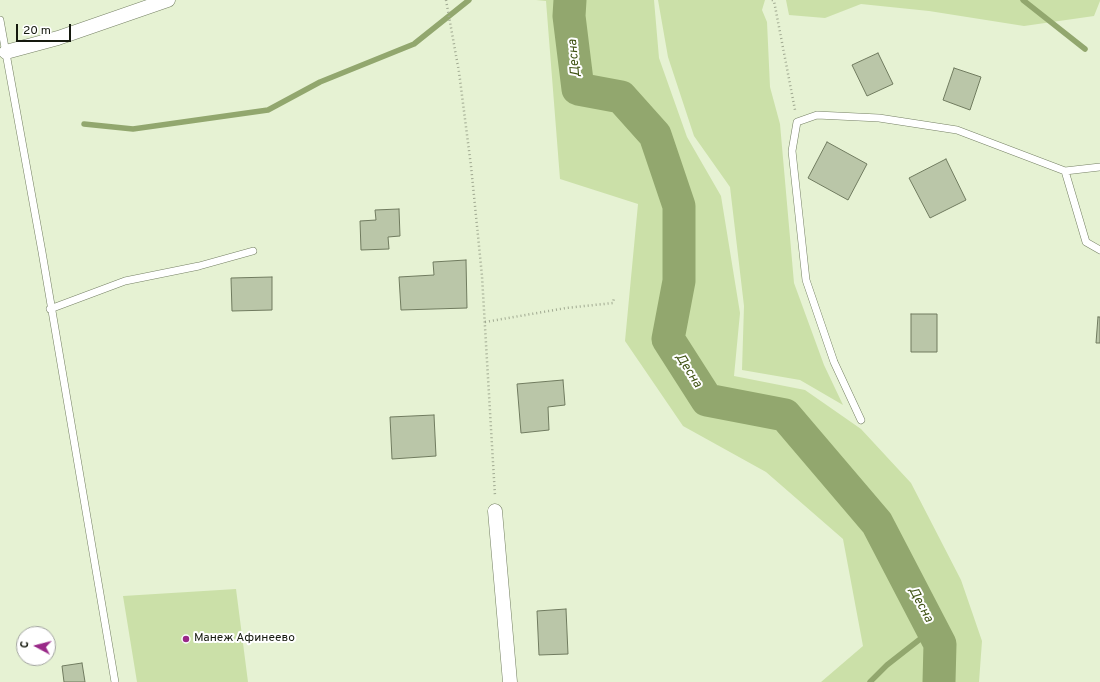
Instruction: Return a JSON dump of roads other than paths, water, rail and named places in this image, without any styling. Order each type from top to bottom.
[{"type":"street","points":[[6,52],[58,38],[168,0]]},
{"type":"street","points":[[496,511],[510,682]]},
{"type":"lane","points":[[0,20],[115,682]]},
{"type":"lane","points":[[861,420],[834,362],[806,280],[792,151],[797,122],[817,115],[879,118],[957,130],[1065,171],[1100,167]]},
{"type":"lane","points":[[1065,171],[1086,242],[1100,250]]},
{"type":"lane","points":[[50,309],[125,281],[199,266],[253,251]]},
{"type":"waterway","points":[[84,124],[133,129],[268,110],[320,82],[414,44],[469,0]]},
{"type":"waterway","name":"Десна","points":[[570,0],[569,16],[578,89],[621,97],[655,135],[679,206],[679,281],[668,339],[707,400],[785,415],[877,523],[940,644],[939,682]]},
{"type":"waterway","points":[[1023,0],[1085,49]]},
{"type":"waterway","points":[[870,682],[887,665],[933,629]]},
{"type":"place","name":"Манеж Афинеево","points":[[186,639]]}]
